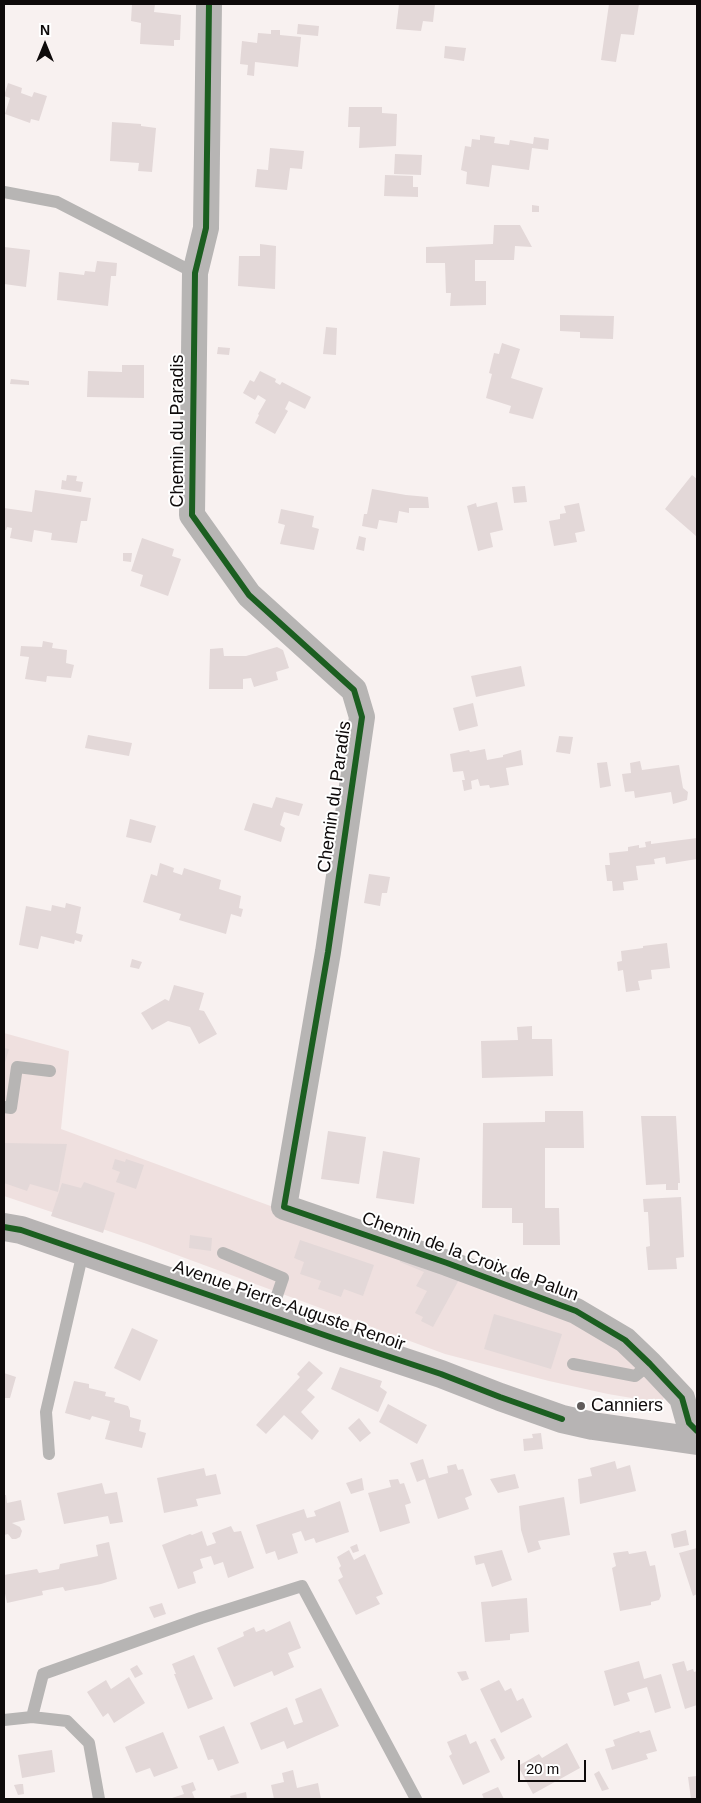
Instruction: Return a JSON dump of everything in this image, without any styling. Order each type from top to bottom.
[{"type":"main road","name":"Avenue Pierre-Auguste Renoir","points":[[4,1227],[21,1230],[442,1374],[695,1430]]},
{"type":"street","name":"Chemin du Paradis","points":[[209,4],[206,228],[195,272],[192,515],[249,595],[354,690],[362,717],[328,952],[284,1206]]},
{"type":"street","name":"Chemin de la Croix de Palun","points":[[284,1206],[448,1263],[576,1311],[625,1340],[650,1364],[682,1398],[695,1430]]},
{"type":"lane","points":[[4,192],[57,202],[195,272]]},
{"type":"lane","points":[[4,1107],[10,1108],[17,1067],[50,1071]]},
{"type":"lane","points":[[50,1454],[46,1412],[80,1265],[86,1253]]},
{"type":"lane","points":[[223,1253],[283,1278],[270,1316]]},
{"type":"lane","points":[[573,1364],[635,1376],[650,1364]]},
{"type":"lane","points":[[32,1717],[43,1674],[201,1618],[302,1586],[416,1799]]},
{"type":"lane","points":[[4,1720],[32,1717],[67,1721],[89,1743],[99,1799]]},
{"type":"shaded area","points":[[4,1033],[69,1051],[61,1129],[570,1316],[613,1341],[666,1394],[661,1403],[608,1394],[445,1354],[147,1244],[4,1196]]},
{"type":"building","points":[[132,4],[155,4],[154,12],[181,15],[180,40],[174,40],[174,46],[140,44],[141,23],[131,21]]},
{"type":"building","points":[[399,4],[435,4],[433,22],[423,21],[421,31],[396,29]]},
{"type":"building","points":[[609,4],[639,4],[634,35],[621,34],[616,62],[601,60]]},
{"type":"building","points":[[298,24],[319,26],[318,36],[297,34]]},
{"type":"building","points":[[271,30],[280,30],[280,35],[301,37],[298,67],[255,62],[254,76],[247,75],[248,65],[240,64],[242,41],[257,43],[258,33],[271,34]]},
{"type":"building","points":[[445,46],[466,48],[464,61],[444,58]]},
{"type":"building","points":[[8,83],[22,88],[21,93],[32,97],[34,92],[47,96],[39,121],[31,119],[30,123],[5,114],[10,98],[4,96]]},
{"type":"building","points":[[349,107],[382,107],[382,113],[397,114],[396,146],[359,148],[360,127],[348,127]]},
{"type":"building","points":[[112,122],[141,124],[141,126],[156,128],[152,172],[138,171],[139,163],[110,161]]},
{"type":"building","points":[[480,135],[495,137],[494,143],[509,145],[510,140],[533,144],[534,137],[549,139],[548,150],[532,148],[529,170],[492,165],[489,187],[466,184],[467,172],[461,170],[465,146],[471,147],[472,139],[480,140]]},
{"type":"building","points":[[270,148],[304,151],[302,169],[290,168],[287,190],[255,187],[257,169],[268,170]]},
{"type":"building","points":[[395,154],[422,155],[421,175],[394,174]]},
{"type":"building","points":[[385,175],[413,176],[413,187],[418,187],[418,197],[384,196]]},
{"type":"building","points":[[532,205],[539,206],[539,212],[532,212]]},
{"type":"building","points":[[494,225],[520,225],[532,247],[515,246],[514,260],[475,260],[475,281],[486,281],[486,305],[450,306],[451,293],[446,293],[445,263],[426,263],[426,247],[493,244]]},
{"type":"building","points":[[260,244],[276,246],[275,289],[238,286],[239,256],[260,256]]},
{"type":"building","points":[[4,247],[30,250],[26,287],[4,284]]},
{"type":"building","points":[[97,261],[117,263],[116,276],[111,276],[108,306],[57,300],[59,272],[84,275],[85,271],[95,272]]},
{"type":"building","points":[[560,315],[614,316],[613,339],[580,338],[580,332],[560,331]]},
{"type":"building","points":[[326,327],[337,328],[336,355],[323,354]]},
{"type":"building","points":[[502,343],[520,349],[511,378],[543,388],[533,419],[509,413],[511,406],[486,398],[492,374],[489,373],[494,353],[499,354]]},
{"type":"building","points":[[218,347],[230,348],[229,355],[217,354]]},
{"type":"building","points":[[122,365],[144,365],[144,398],[87,397],[88,371],[122,372]]},
{"type":"building","points":[[260,371],[276,379],[275,382],[280,385],[282,382],[311,397],[305,409],[289,401],[285,409],[288,411],[275,434],[255,423],[266,400],[258,395],[255,400],[243,393],[250,380],[254,382]]},
{"type":"building","points":[[11,379],[29,381],[29,385],[10,384]]},
{"type":"building","points":[[67,475],[77,476],[76,481],[83,482],[81,492],[61,489],[62,480],[66,481]]},
{"type":"building","points":[[692,475],[697,479],[696,536],[665,509]]},
{"type":"building","points":[[525,486],[527,502],[514,503],[512,487]]},
{"type":"building","points":[[372,489],[428,497],[429,508],[409,508],[409,513],[399,511],[397,523],[379,520],[377,529],[362,526],[364,514],[367,514]]},
{"type":"building","points":[[35,490],[91,498],[87,521],[81,521],[77,543],[51,540],[52,533],[34,530],[32,542],[10,538],[12,528],[7,527],[4,530],[4,508],[32,512]]},
{"type":"building","points":[[497,502],[503,530],[490,533],[493,547],[478,551],[467,506],[476,503],[477,507]]},
{"type":"building","points":[[579,503],[585,531],[575,533],[577,542],[554,546],[549,521],[560,519],[560,514],[566,513],[564,506]]},
{"type":"building","points":[[281,509],[314,516],[312,527],[319,529],[314,550],[280,544],[285,525],[278,523]]},
{"type":"building","points":[[359,536],[366,538],[364,551],[356,549]]},
{"type":"building","points":[[142,538],[174,549],[172,556],[181,559],[168,596],[140,586],[143,575],[131,571]]},
{"type":"building","points":[[123,553],[132,553],[131,562],[123,561]]},
{"type":"building","points":[[43,641],[53,643],[52,648],[67,650],[66,663],[74,665],[71,678],[47,676],[46,682],[25,679],[29,657],[20,656],[21,646],[42,647]]},
{"type":"building","points":[[277,647],[283,650],[289,668],[276,672],[278,680],[254,687],[251,678],[243,679],[243,689],[209,689],[210,649],[223,648],[224,656],[246,656]]},
{"type":"building","points":[[521,666],[525,686],[476,697],[471,676]]},
{"type":"building","points":[[473,703],[478,726],[459,731],[453,708]]},
{"type":"building","points":[[88,735],[132,743],[129,756],[85,748]]},
{"type":"building","points":[[559,736],[573,737],[570,754],[556,752]]},
{"type":"building","points":[[485,749],[487,760],[503,757],[503,755],[521,750],[523,765],[506,768],[509,785],[490,788],[489,785],[480,786],[478,779],[471,781],[472,789],[464,791],[462,780],[465,780],[463,771],[453,772],[450,754]]},
{"type":"building","points":[[640,761],[642,770],[679,765],[683,788],[688,792],[687,800],[673,804],[671,792],[635,798],[634,791],[625,792],[622,774],[631,773],[630,763]]},
{"type":"building","points":[[607,762],[611,786],[600,788],[597,763]]},
{"type":"building","points":[[276,797],[303,804],[299,816],[284,812],[280,825],[285,828],[281,842],[244,830],[253,803],[272,808]]},
{"type":"building","points":[[130,819],[156,826],[151,843],[126,837]]},
{"type":"building","points":[[697,838],[697,859],[666,864],[665,857],[654,859],[655,864],[636,866],[638,880],[623,882],[624,890],[613,891],[612,881],[607,881],[605,865],[610,865],[609,853],[628,851],[628,847],[639,845],[639,848],[646,847],[645,842],[651,841],[651,844]]},
{"type":"building","points":[[160,863],[174,868],[173,872],[182,875],[184,868],[221,880],[219,889],[241,896],[239,908],[243,909],[241,917],[231,914],[226,934],[179,920],[181,914],[143,902],[151,874],[157,876]]},
{"type":"building","points":[[369,874],[390,877],[387,893],[382,893],[380,906],[364,903]]},
{"type":"building","points":[[66,903],[81,907],[76,933],[83,935],[81,942],[75,940],[74,944],[41,936],[38,949],[19,945],[26,906],[51,911],[52,905],[65,908]]},
{"type":"building","points":[[667,943],[670,968],[651,970],[652,979],[638,981],[640,990],[626,992],[623,970],[618,971],[617,962],[622,961],[621,951]]},
{"type":"building","points":[[132,959],[142,962],[139,969],[130,967]]},
{"type":"building","points":[[174,985],[204,993],[199,1010],[204,1011],[217,1034],[199,1044],[190,1027],[168,1021],[152,1030],[141,1013],[165,999],[169,1001]]},
{"type":"building","points":[[532,1026],[532,1039],[552,1039],[553,1076],[482,1078],[481,1041],[518,1040],[517,1027]]},
{"type":"building","points":[[4,1048],[9,1049],[4,1066]]},
{"type":"building","points":[[545,1111],[583,1111],[584,1148],[545,1148],[545,1208],[559,1208],[560,1245],[523,1245],[523,1223],[512,1223],[512,1208],[482,1208],[483,1123],[545,1122]]},
{"type":"building","points":[[641,1116],[676,1116],[680,1183],[678,1183],[678,1190],[666,1190],[666,1184],[646,1185]]},
{"type":"building","points":[[328,1131],[366,1137],[359,1184],[321,1179]]},
{"type":"building","points":[[4,1143],[67,1144],[58,1192],[30,1184],[27,1191],[4,1183]]},
{"type":"building","points":[[383,1151],[420,1158],[414,1204],[376,1198]]},
{"type":"building","points":[[115,1159],[125,1162],[126,1159],[144,1165],[136,1189],[116,1182],[120,1172],[112,1169]]},
{"type":"building","points":[[84,1182],[115,1193],[103,1233],[51,1216],[62,1183],[81,1188]]},
{"type":"building","points":[[681,1197],[684,1257],[676,1258],[677,1269],[648,1270],[646,1247],[650,1246],[648,1212],[644,1212],[643,1199]]},
{"type":"building","points":[[190,1235],[212,1238],[211,1251],[189,1248]]},
{"type":"building","points":[[300,1240],[374,1265],[363,1296],[344,1289],[341,1297],[318,1289],[321,1281],[300,1274],[304,1262],[294,1258]]},
{"type":"building","points":[[401,1258],[461,1276],[433,1327],[421,1321],[423,1317],[415,1313],[427,1291],[416,1286],[424,1272],[400,1262]]},
{"type":"building","points":[[494,1314],[562,1334],[551,1369],[484,1349]]},
{"type":"building","points":[[132,1328],[158,1340],[140,1381],[114,1368]]},
{"type":"building","points":[[309,1361],[323,1373],[307,1390],[315,1397],[301,1412],[319,1431],[312,1440],[284,1415],[266,1434],[256,1425],[300,1377],[297,1374]]},
{"type":"building","points":[[340,1367],[382,1381],[380,1387],[387,1392],[378,1412],[331,1389]]},
{"type":"building","points":[[4,1373],[16,1377],[10,1398],[4,1398]]},
{"type":"building","points":[[74,1381],[89,1384],[89,1388],[106,1392],[105,1396],[115,1398],[114,1402],[128,1406],[130,1417],[141,1420],[139,1431],[146,1433],[142,1448],[105,1439],[110,1421],[92,1416],[90,1420],[65,1413]]},
{"type":"building","points":[[388,1404],[427,1425],[417,1444],[379,1422]]},
{"type":"building","points":[[359,1418],[371,1433],[360,1442],[348,1428]]},
{"type":"building","points":[[541,1433],[543,1449],[524,1451],[523,1439],[533,1438],[532,1434]]},
{"type":"building","points":[[423,1459],[429,1478],[448,1473],[447,1466],[456,1464],[458,1470],[463,1469],[472,1495],[465,1498],[469,1509],[438,1519],[425,1479],[417,1482],[410,1463]]},
{"type":"building","points":[[615,1461],[617,1469],[630,1465],[636,1491],[580,1504],[578,1479],[592,1476],[590,1468]]},
{"type":"building","points":[[204,1468],[206,1476],[216,1474],[221,1494],[196,1499],[198,1506],[164,1513],[157,1478]]},
{"type":"building","points":[[515,1474],[519,1488],[498,1493],[490,1479]]},
{"type":"building","points":[[362,1478],[364,1490],[351,1494],[346,1483]]},
{"type":"building","points":[[398,1479],[400,1484],[404,1483],[411,1503],[405,1505],[410,1523],[380,1532],[368,1493],[391,1487],[389,1480]]},
{"type":"building","points":[[102,1483],[105,1494],[117,1492],[123,1522],[110,1524],[108,1516],[64,1524],[57,1493]]},
{"type":"building","points":[[4,1495],[6,1495],[7,1503],[21,1500],[25,1520],[12,1523],[20,1527],[22,1531],[20,1537],[16,1539],[12,1539],[8,1534],[4,1535]]},
{"type":"building","points":[[564,1497],[570,1535],[538,1541],[541,1549],[528,1553],[521,1530],[519,1506]]},
{"type":"building","points":[[340,1501],[349,1532],[316,1543],[314,1538],[305,1541],[301,1531],[292,1534],[298,1553],[278,1560],[275,1551],[266,1554],[256,1525],[304,1509],[307,1518],[316,1516],[314,1511]]},
{"type":"building","points":[[231,1526],[234,1532],[241,1531],[254,1568],[228,1578],[223,1562],[214,1565],[211,1556],[200,1559],[203,1568],[193,1572],[196,1583],[178,1589],[162,1545],[202,1531],[207,1546],[216,1543],[212,1533]]},
{"type":"building","points":[[686,1530],[689,1545],[674,1548],[671,1534]]},
{"type":"building","points":[[109,1542],[117,1579],[65,1591],[63,1587],[42,1591],[43,1595],[7,1603],[4,1575],[37,1569],[39,1573],[59,1569],[60,1564],[98,1556],[96,1545]]},
{"type":"building","points":[[357,1544],[359,1551],[353,1553],[350,1547]]},
{"type":"building","points":[[697,1548],[697,1594],[693,1596],[679,1553]]},
{"type":"building","points":[[349,1550],[354,1560],[365,1554],[383,1594],[376,1597],[380,1604],[356,1615],[338,1580],[343,1577],[337,1557]]},
{"type":"building","points":[[502,1550],[512,1580],[492,1587],[484,1563],[476,1565],[474,1556]]},
{"type":"building","points":[[628,1551],[629,1554],[646,1551],[650,1566],[655,1565],[661,1596],[659,1600],[651,1602],[651,1605],[620,1611],[612,1568],[616,1566],[613,1553]]},
{"type":"building","points":[[527,1598],[529,1632],[510,1634],[510,1640],[485,1642],[481,1602]]},
{"type":"building","points":[[162,1603],[166,1614],[154,1618],[149,1607]]},
{"type":"building","points":[[290,1621],[301,1648],[288,1653],[294,1667],[274,1676],[272,1671],[234,1687],[217,1648],[244,1636],[243,1632],[254,1627],[256,1632],[264,1629],[266,1632]]},
{"type":"building","points":[[194,1655],[213,1699],[188,1709],[172,1664]]},
{"type":"building","points":[[639,1661],[644,1679],[661,1674],[671,1708],[655,1713],[647,1687],[627,1693],[630,1701],[614,1706],[604,1671]]},
{"type":"building","points":[[684,1661],[687,1671],[693,1669],[694,1672],[697,1671],[697,1705],[685,1709],[672,1664]]},
{"type":"building","points":[[137,1665],[143,1674],[135,1678],[130,1669]]},
{"type":"building","points":[[466,1671],[469,1679],[462,1681],[457,1672]]},
{"type":"building","points":[[129,1677],[145,1703],[114,1723],[108,1713],[103,1717],[87,1692],[106,1680],[111,1689]]},
{"type":"building","points":[[499,1680],[505,1691],[511,1688],[517,1701],[523,1698],[532,1717],[501,1733],[480,1689]]},
{"type":"building","points":[[321,1688],[339,1726],[287,1749],[284,1741],[261,1750],[250,1723],[287,1707],[294,1725],[303,1722],[295,1699]]},
{"type":"building","points":[[224,1726],[239,1763],[218,1771],[213,1759],[208,1760],[199,1736]]},
{"type":"building","points":[[650,1730],[657,1751],[646,1754],[648,1759],[612,1770],[605,1749],[615,1746],[613,1740],[639,1731],[640,1733]]},
{"type":"building","points":[[163,1732],[178,1768],[154,1777],[150,1768],[136,1773],[125,1747]]},
{"type":"building","points":[[466,1734],[470,1744],[476,1741],[490,1772],[463,1785],[449,1756],[452,1754],[447,1742]]},
{"type":"building","points":[[495,1738],[505,1758],[501,1761],[490,1740]]},
{"type":"building","points":[[567,1743],[580,1768],[533,1794],[518,1766],[539,1754],[542,1758]]},
{"type":"building","points":[[52,1750],[55,1772],[22,1778],[18,1755]]},
{"type":"building","points":[[293,1770],[297,1788],[318,1783],[321,1799],[274,1799],[271,1785],[284,1782],[282,1773]]},
{"type":"building","points":[[599,1771],[609,1789],[602,1791],[594,1774]]},
{"type":"building","points":[[697,1776],[697,1799],[691,1799],[688,1777]]},
{"type":"building","points":[[193,1782],[196,1790],[192,1792],[195,1799],[169,1799],[184,1794],[181,1786]]},
{"type":"building","points":[[23,1784],[24,1794],[18,1795],[14,1785]]},
{"type":"building","points":[[498,1787],[504,1799],[484,1799],[482,1794]]},
{"type":"building","points":[[246,1792],[247,1799],[231,1799],[230,1796]]},
{"type":"cycle path","points":[[209,4],[206,228],[195,273],[192,515],[249,595],[354,690],[362,717],[328,952],[284,1207],[447,1263],[576,1311],[625,1340],[650,1364],[682,1398],[689,1423],[697,1431]]},
{"type":"cycle path","points":[[4,1227],[21,1230],[441,1374],[562,1419]]},
{"type":"place","name":"Canniers","points":[[581,1406]]}]
